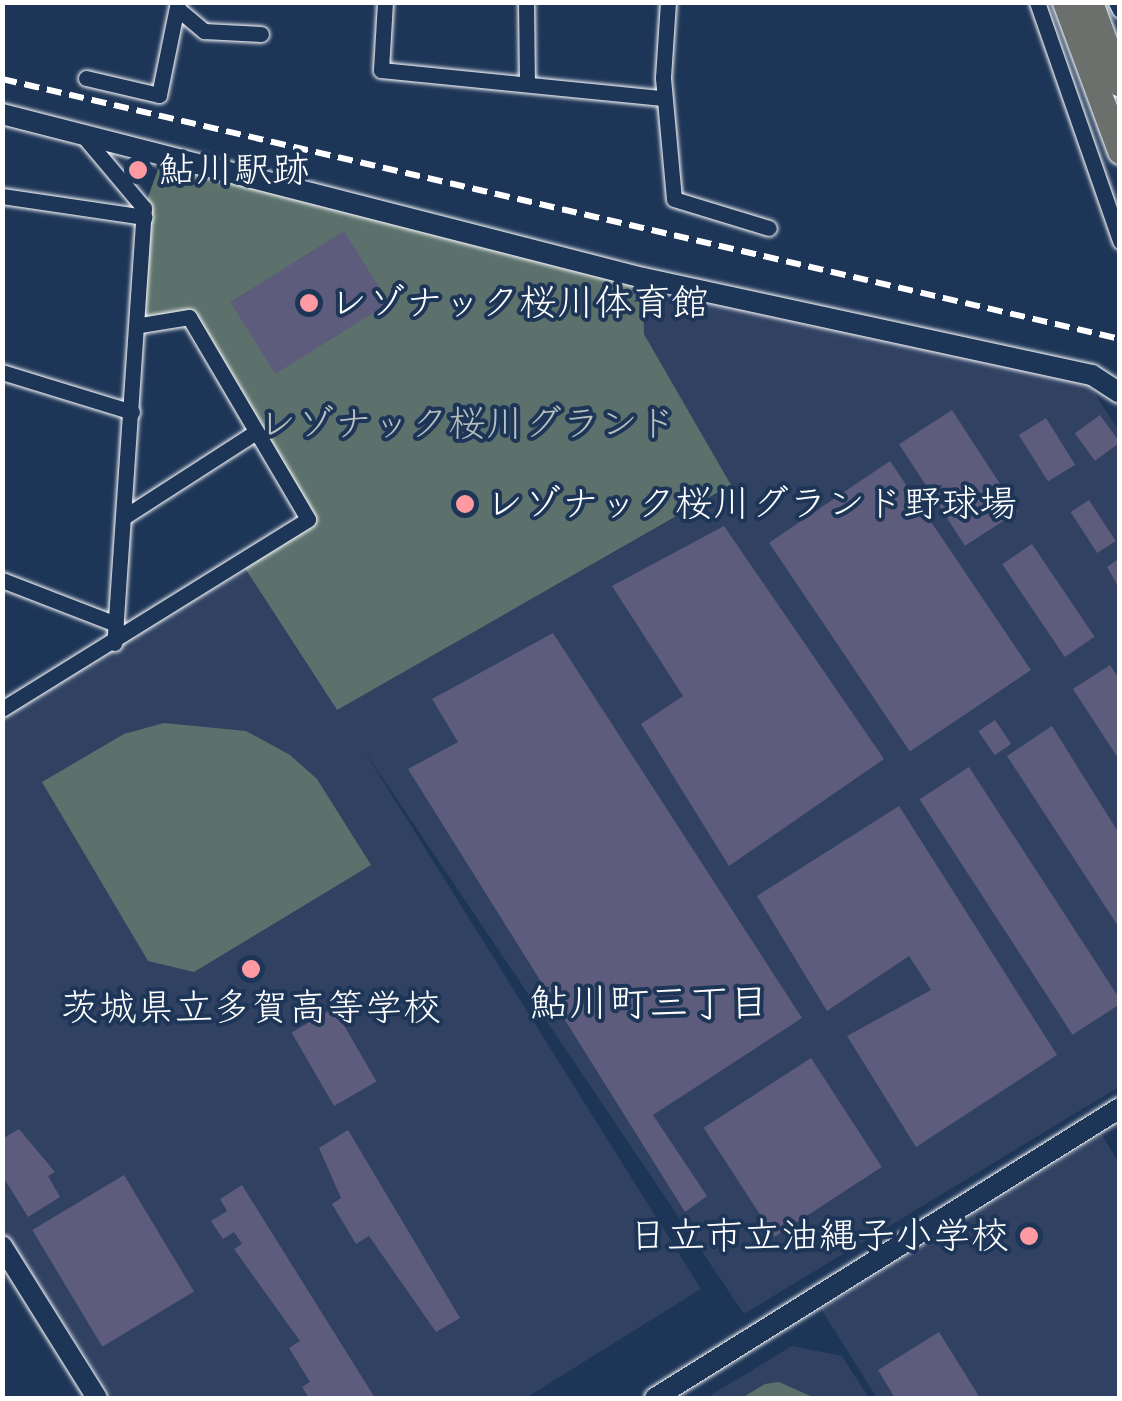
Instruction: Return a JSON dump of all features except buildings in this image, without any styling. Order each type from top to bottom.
[{"type":"main road","points":[[1065,2],[1120,151]]},
{"type":"main road","points":[[1090,2],[1120,84]]},
{"type":"street","points":[[385,2],[381,70],[664,98]]},
{"type":"street","points":[[526,2],[527,84]]},
{"type":"street","points":[[668,2],[664,98],[679,206],[770,228]]},
{"type":"street","points":[[1036,2],[1120,241]]},
{"type":"street","points":[[1116,2],[1120,10]]},
{"type":"street","points":[[179,6],[204,30],[262,34]]},
{"type":"street","points":[[86,78],[159,96],[179,6]]},
{"type":"street","points":[[2,114],[78,130],[643,278],[1092,375],[1120,393]]},
{"type":"street","points":[[78,130],[144,217],[140,326],[114,643]]},
{"type":"street","points":[[2,196],[144,217]]},
{"type":"street","points":[[2,709],[308,520],[189,318],[140,326]]},
{"type":"street","points":[[2,372],[132,412]]},
{"type":"street","points":[[124,517],[256,432]]},
{"type":"street","points":[[2,580],[116,624]]},
{"type":"street","points":[[655,1398],[1120,1108]]},
{"type":"street","points":[[2,1246],[98,1398]]},
{"type":"shaded area","points":[[643,278],[1085,379],[1119,431],[1119,1087],[744,1314],[363,749],[701,1289],[526,1398],[113,1398],[3,1229],[3,708],[241,562],[336,709],[731,486],[644,334]]},
{"type":"shaded area","name":"日立市立油縄子小学校","points":[[1102,1135],[1119,1163],[1119,1398],[877,1398],[821,1309]]},
{"type":"shaded area","points":[[792,1346],[842,1356],[869,1398],[706,1398]]},
{"type":"green space","name":"レゾナック桜川グランド","points":[[165,150],[643,278],[644,334],[731,485],[337,710],[241,562],[307,520],[189,318],[140,325],[144,208]]},
{"type":"green space","points":[[164,723],[246,731],[290,755],[317,779],[371,865],[194,972],[148,961],[42,782],[124,734]]},
{"type":"green space","points":[[779,1382],[815,1398],[742,1398],[765,1384]]},
{"type":"railway","points":[[2,79],[1120,339]]},
{"type":"place","name":"鮎川駅跡","points":[[138,170]]},
{"type":"place","name":"レゾナック桜川体育館","points":[[309,303]]},
{"type":"place","name":"レゾナック桜川グランド野球場","points":[[465,504]]},
{"type":"place","name":"茨城県立多賀高等学校","points":[[251,969]]},
{"type":"place","name":"日立市立油縄子小学校","points":[[1029,1236]]},
{"type":"district","name":"鮎川町三丁目","points":[[649,1003]]}]
